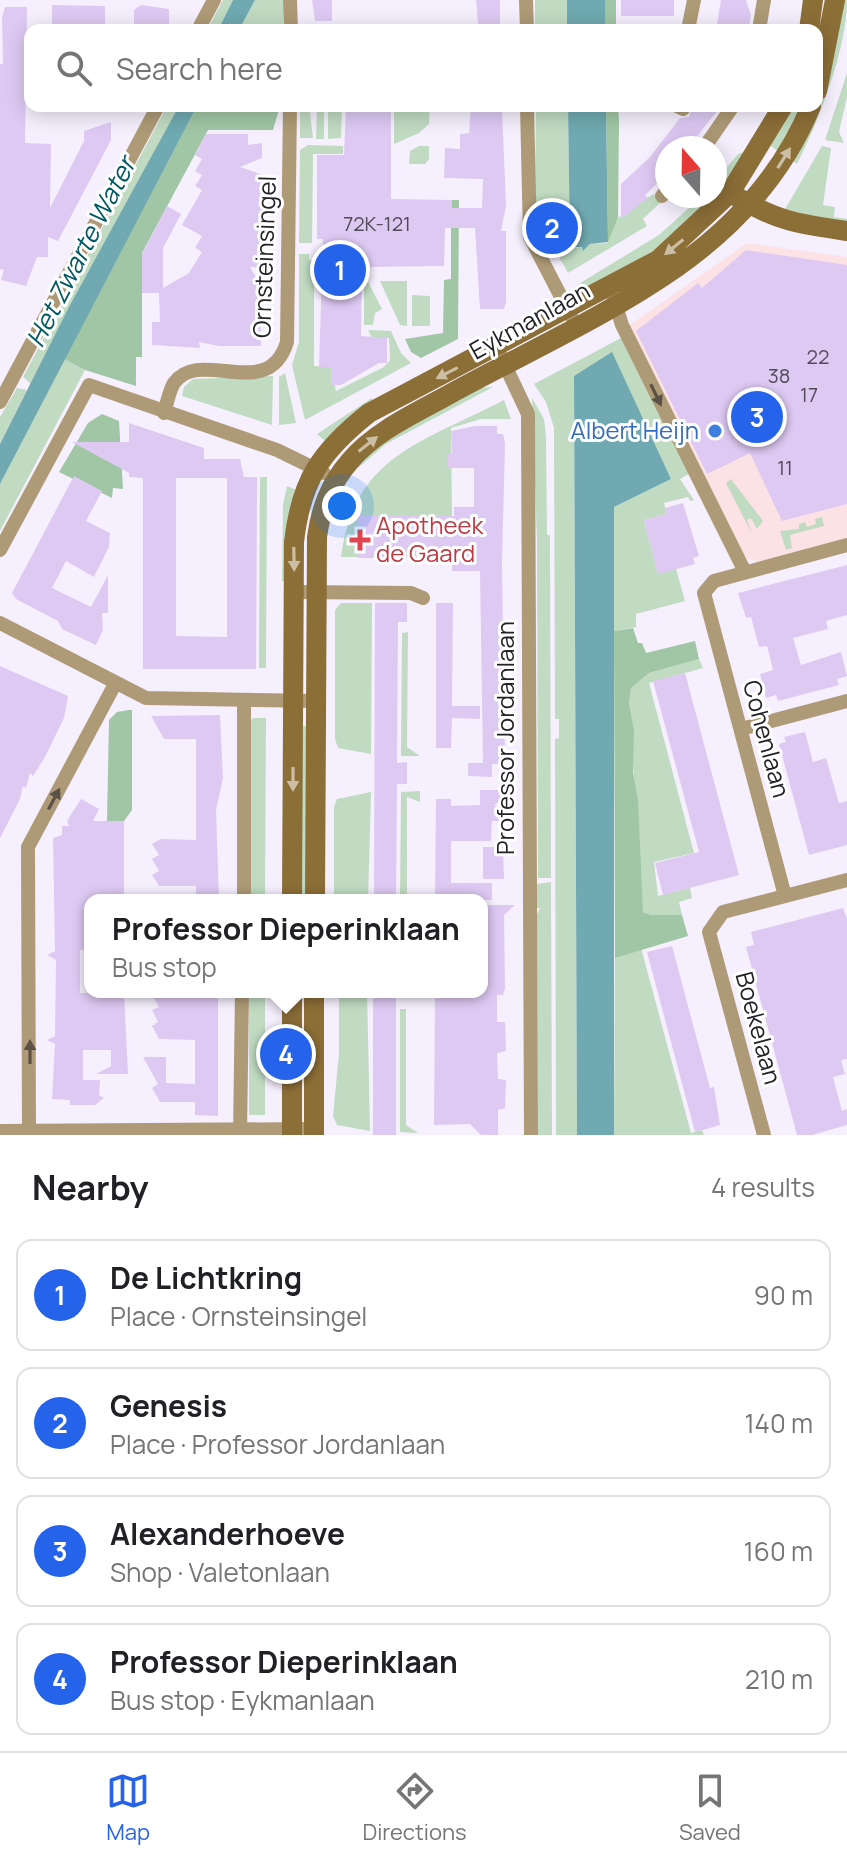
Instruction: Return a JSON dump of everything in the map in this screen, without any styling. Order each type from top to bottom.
[{"type":"main road","points":[[810,24],[813,0]]},
{"type":"main road","points":[[823,61],[835,0]]},
{"type":"main road","name":"Eykmanlaan","points":[[613,296],[683,241],[730,193],[779,112]]},
{"type":"main road","name":"Eykmanlaan","points":[[315,894],[316,701],[297,515],[315,468],[337,438],[369,413],[501,356],[696,253],[749,204],[780,165],[808,112]]},
{"type":"main road","points":[[730,193],[786,222],[847,231]]},
{"type":"main road","name":"Eykmanlaan","points":[[292,894],[293,701],[305,593],[321,511],[335,480],[373,440],[501,356]]},
{"type":"main road","points":[[292,998],[292,1132]]},
{"type":"main road","points":[[314,998],[314,1132]]},
{"type":"street","points":[[201,24],[214,0]]},
{"type":"street","points":[[290,0],[291,24]]},
{"type":"street","points":[[526,0],[527,24]]},
{"type":"street","points":[[689,24],[694,0]]},
{"type":"street","points":[[760,24],[764,0]]},
{"type":"street","points":[[0,402],[155,112]]},
{"type":"street","name":"Ornsteinsingel","points":[[164,413],[173,384],[181,377],[192,372],[258,372],[272,368],[282,357],[287,342],[290,112]]},
{"type":"street","points":[[527,112],[530,237],[572,318]]},
{"type":"street","points":[[712,136],[729,112]]},
{"type":"street","points":[[613,296],[622,325],[745,572],[847,545]]},
{"type":"street","name":"Professor Jordanlaan","points":[[501,356],[528,414],[531,1135]]},
{"type":"street","points":[[0,550],[89,385],[277,450],[335,480]]},
{"type":"street","name":"Cohenlaan","points":[[745,572],[714,581],[704,593],[785,896]]},
{"type":"street","points":[[305,593],[411,593],[423,598]]},
{"type":"street","points":[[0,623],[146,698],[316,701]]},
{"type":"street","points":[[29,1133],[28,847],[115,684]]},
{"type":"street","points":[[244,701],[244,894]]},
{"type":"street","points":[[741,729],[847,701]]},
{"type":"street","points":[[785,896],[847,880]]},
{"type":"street","name":"Boekelaan","points":[[764,1135],[709,932],[723,912],[785,896]]},
{"type":"street","points":[[240,1132],[242,998]]},
{"type":"street","points":[[0,1131],[314,1132]]},
{"type":"shaded area","points":[[747,243],[847,257],[847,539],[759,562],[744,558],[627,327]]},
{"type":"green space","points":[[223,0],[233,0],[221,24],[210,24]]},
{"type":"green space","points":[[255,0],[284,0],[283,24],[242,24]]},
{"type":"green space","points":[[535,0],[567,0],[567,24],[535,24]]},
{"type":"green space","points":[[605,0],[616,0],[616,24],[605,24]]},
{"type":"green space","points":[[838,0],[847,0],[837,62],[823,103],[823,57]]},
{"type":"green space","points":[[847,73],[847,97],[839,132],[844,143],[825,140]]},
{"type":"green space","points":[[164,112],[176,112],[31,384],[23,377]]},
{"type":"green space","points":[[194,112],[278,112],[273,130],[208,130],[142,253],[142,357],[136,357],[136,386],[85,370],[64,359]]},
{"type":"green space","points":[[300,112],[310,112],[313,138],[300,138]]},
{"type":"green space","points":[[317,112],[324,112],[324,139],[316,139]]},
{"type":"green space","points":[[328,112],[342,112],[341,138],[328,139]]},
{"type":"green space","points":[[394,112],[430,112],[429,124],[419,133],[394,144]]},
{"type":"green space","points":[[536,112],[568,112],[570,248],[583,247],[584,250],[590,244],[607,243],[618,218],[653,194],[655,196],[655,208],[643,219],[647,226],[568,273],[535,214]]},
{"type":"green space","points":[[606,112],[618,112],[618,218],[608,242]]},
{"type":"green space","points":[[784,112],[803,112],[782,154],[768,144]]},
{"type":"green space","points":[[808,112],[820,112],[797,164],[789,158],[802,136]]},
{"type":"green space","points":[[308,145],[343,146],[343,154],[313,154],[312,243],[299,243],[300,150]]},
{"type":"green space","points":[[419,146],[429,146],[429,159],[425,164],[409,164],[410,151]]},
{"type":"green space","points":[[822,146],[831,148],[823,205],[835,207],[834,217],[847,219],[847,222],[784,211]]},
{"type":"green space","points":[[753,153],[727,183],[727,167],[738,154]]},
{"type":"green space","points":[[451,200],[459,200],[458,339],[421,358],[411,352],[405,339],[443,333],[444,280],[451,279]]},
{"type":"green space","points":[[689,208],[706,208],[685,232],[583,297],[577,285],[659,235]]},
{"type":"green space","points":[[299,254],[309,254],[309,260],[314,261],[314,366],[331,367],[336,391],[384,367],[390,360],[389,338],[372,338],[368,330],[391,331],[401,353],[411,363],[305,420],[292,365],[299,342]]},
{"type":"green space","points":[[364,274],[382,309],[375,313],[373,325],[364,325]]},
{"type":"green space","points":[[380,281],[407,281],[407,326],[400,325]]},
{"type":"green space","points":[[412,295],[430,296],[430,326],[412,326]]},
{"type":"green space","points":[[621,338],[689,474],[680,479],[694,500],[690,501],[688,497],[664,503],[667,514],[644,520],[658,573],[676,569],[685,601],[636,614],[636,627],[614,631],[614,507],[671,479],[613,356],[574,376],[577,1135],[556,1135],[555,739],[559,738],[559,719],[555,719],[554,428],[546,402],[534,384]]},
{"type":"green space","points":[[64,359],[85,370],[0,531],[0,484]]},
{"type":"green space","points":[[285,373],[296,423],[279,425],[279,377]]},
{"type":"green space","points":[[273,376],[272,425],[182,396],[184,387],[193,379]]},
{"type":"green space","points":[[493,387],[386,444],[358,468],[353,464],[361,455],[476,388]]},
{"type":"green space","points":[[17,388],[27,390],[0,444],[0,417]]},
{"type":"green space","points":[[372,398],[375,405],[327,443],[317,434]]},
{"type":"green space","points":[[532,398],[544,419],[547,535],[550,535],[551,878],[538,878],[537,540]]},
{"type":"green space","points":[[504,400],[511,419],[481,419],[451,428],[452,516],[359,516],[358,557],[341,557],[348,523],[361,495],[377,474],[397,456],[421,441]]},
{"type":"green space","points":[[102,414],[119,421],[123,489],[113,488],[112,498],[59,472],[88,423]]},
{"type":"green space","points":[[260,477],[267,477],[266,668],[259,668]]},
{"type":"green space","points":[[731,479],[763,521],[757,529],[751,518],[747,520],[752,534],[726,483]]},
{"type":"green space","points":[[287,486],[299,491],[290,581],[282,581],[283,505]]},
{"type":"green space","points":[[822,517],[824,526],[790,535],[792,548],[786,550],[780,531],[799,529],[799,524],[805,522],[807,527],[816,524],[815,519]]},
{"type":"green space","points":[[341,603],[372,603],[371,754],[338,748],[335,739],[335,610]]},
{"type":"green space","points":[[633,628],[638,643],[642,643],[646,653],[695,641],[699,659],[649,673],[631,688],[629,704],[634,731],[633,772],[638,800],[643,912],[682,915],[688,936],[615,958],[614,631]]},
{"type":"green space","points":[[408,632],[407,747],[420,756],[401,756],[402,633]]},
{"type":"green space","points":[[699,659],[703,668],[649,683],[694,853],[654,862],[658,896],[690,888],[692,898],[679,902],[682,915],[651,915],[643,912],[629,704],[631,688],[649,673]]},
{"type":"green space","points":[[132,710],[132,810],[124,821],[107,821],[109,720],[117,712]]},
{"type":"green space","points":[[253,718],[266,718],[265,894],[249,894],[249,723]]},
{"type":"green space","points":[[297,726],[310,726],[310,894],[297,894]]},
{"type":"green space","points":[[420,791],[420,802],[407,797],[407,894],[400,894],[401,792]]},
{"type":"green space","points":[[371,792],[368,894],[334,894],[334,807],[337,799]]},
{"type":"green space","points":[[551,882],[552,1135],[538,1135],[537,915],[540,908],[537,908],[537,884]]},
{"type":"green space","points":[[641,948],[691,1133],[702,1130],[704,1135],[614,1135],[615,958]]},
{"type":"green space","points":[[249,998],[265,998],[265,1115],[249,1115]]},
{"type":"green space","points":[[339,998],[367,998],[370,1131],[337,1125],[333,1116],[339,1053]]},
{"type":"green space","points":[[400,1009],[406,1009],[406,1125],[418,1133],[400,1132]]},
{"type":"water","points":[[233,0],[255,0],[242,24],[221,24]]},
{"type":"water","points":[[567,0],[605,0],[605,24],[567,24]]},
{"type":"water","points":[[176,112],[194,112],[0,484],[0,444],[69,307]]},
{"type":"water","points":[[568,112],[606,112],[608,242],[590,244],[583,251],[582,247],[570,247]]},
{"type":"water","points":[[612,352],[671,479],[614,507],[614,1135],[577,1135],[574,376]]},
{"type":"building","points":[[312,0],[332,0],[332,21],[315,21]]},
{"type":"building","points":[[476,0],[500,0],[500,24],[478,24]]},
{"type":"building","points":[[621,0],[674,0],[674,16],[621,16]]},
{"type":"building","points":[[721,0],[746,0],[751,15],[750,24],[717,24]]},
{"type":"building","points":[[52,5],[105,6],[105,24],[52,24]]},
{"type":"building","points":[[141,5],[169,9],[169,24],[134,24],[134,10]]},
{"type":"building","points":[[5,7],[27,7],[27,24],[24,24],[25,143],[51,144],[50,208],[84,141],[84,131],[111,122],[111,140],[58,241],[48,237],[48,257],[37,257],[26,286],[1,280],[4,270],[0,269],[2,17]]},
{"type":"building","points":[[346,112],[391,112],[391,199],[452,200],[452,208],[482,208],[483,179],[444,178],[445,148],[460,149],[460,134],[469,133],[471,112],[502,112],[506,206],[501,231],[506,231],[506,302],[504,309],[480,309],[475,228],[445,228],[444,266],[362,267],[361,336],[387,338],[387,363],[379,363],[341,385],[331,385],[331,367],[319,367],[323,239],[317,239],[317,155],[344,155]]},
{"type":"building","points":[[690,112],[716,112],[697,136],[666,136],[680,118],[689,117]]},
{"type":"building","points":[[206,134],[248,134],[248,145],[262,143],[262,158],[240,167],[263,175],[266,200],[261,221],[261,268],[250,267],[265,293],[260,294],[261,346],[219,346],[199,342],[200,348],[152,345],[152,322],[160,322],[159,293],[142,293],[142,254],[167,206],[181,214],[163,248],[163,288],[189,273],[202,252],[195,248],[202,236],[182,225],[202,190],[195,186],[202,175],[195,171],[202,159],[195,155]]},
{"type":"building","points":[[655,150],[655,185],[645,195],[648,198],[621,219],[621,184]]},
{"type":"building","points":[[746,250],[847,265],[847,504],[782,521],[750,453],[707,474],[636,331],[698,283],[702,288]]},
{"type":"building","points":[[129,423],[204,448],[204,459],[240,459],[244,477],[257,477],[256,669],[143,669],[143,478],[129,477],[129,473],[72,442],[129,442]],"holes":[[[176,478],[227,478],[227,637],[176,636]]]},
{"type":"building","points":[[497,426],[497,434],[503,434],[505,443],[502,562],[505,757],[503,764],[492,764],[492,777],[468,776],[468,763],[483,763],[480,571],[452,571],[452,558],[358,558],[358,516],[454,516],[454,507],[474,507],[474,468],[448,468],[448,454],[452,453],[451,431]]},
{"type":"building","points":[[74,476],[102,491],[86,521],[110,533],[109,547],[94,577],[66,561],[52,588],[91,607],[108,575],[108,613],[102,613],[103,630],[96,645],[62,629],[58,621],[16,599],[12,593]]},
{"type":"building","points":[[683,503],[699,556],[693,558],[695,564],[658,574],[644,520],[667,514],[665,508]]},
{"type":"building","points":[[847,565],[847,615],[826,621],[828,629],[793,638],[801,665],[841,652],[847,676],[837,679],[839,685],[778,701],[776,695],[766,698],[760,674],[773,670],[767,646],[759,647],[751,617],[746,618],[738,593]]},
{"type":"building","points":[[375,603],[407,603],[407,622],[398,622],[397,763],[407,762],[407,784],[397,784],[396,894],[374,894]]},
{"type":"building","points":[[436,603],[453,603],[452,706],[480,706],[480,719],[452,718],[451,748],[436,748]]},
{"type":"building","points":[[0,666],[68,696],[64,718],[45,757],[33,776],[30,773],[26,788],[23,786],[20,799],[0,838]]},
{"type":"building","points":[[685,673],[739,875],[663,895],[655,863],[699,852],[653,681]]},
{"type":"building","points":[[220,715],[223,778],[216,810],[219,894],[196,894],[196,886],[159,886],[152,875],[159,871],[152,859],[159,855],[152,844],[161,839],[196,840],[196,739],[164,739],[151,716]]},
{"type":"building","points":[[805,732],[813,762],[826,758],[839,803],[847,801],[847,845],[809,855],[779,744],[786,742],[784,737]]},
{"type":"building","points":[[480,790],[516,790],[494,805],[516,821],[492,821],[491,841],[451,841],[451,883],[492,883],[492,900],[488,900],[488,894],[435,894],[436,799],[451,799],[451,806],[480,805]]},
{"type":"building","points":[[81,799],[99,809],[93,821],[124,821],[124,894],[84,894],[80,993],[84,993],[84,998],[124,998],[128,1074],[96,1074],[111,1066],[111,1050],[83,1050],[83,1080],[100,1080],[99,1095],[104,1098],[95,1105],[70,1105],[70,1100],[52,1099],[55,1044],[47,1040],[55,1036],[56,960],[47,955],[55,951],[53,838],[62,835],[62,826],[69,826],[67,821]]},
{"type":"building","points":[[483,847],[503,847],[504,879],[483,879]]},
{"type":"building","points":[[488,905],[515,905],[504,915],[505,988],[503,995],[497,995],[497,1022],[505,1022],[506,1051],[497,1053],[498,1079],[506,1080],[505,1108],[498,1110],[498,1135],[481,1135],[470,1124],[434,1125],[435,998],[488,998]]},
{"type":"building","points":[[843,908],[847,919],[847,1059],[841,1060],[845,1074],[833,1077],[842,1111],[847,1109],[847,1125],[812,1135],[797,1135],[746,947],[754,945],[751,932]]},
{"type":"building","points":[[672,946],[710,1088],[714,1087],[720,1125],[695,1132],[647,952]]},
{"type":"building","points":[[154,998],[218,998],[218,1116],[195,1115],[195,1102],[160,1102],[152,1088],[158,1084],[143,1057],[166,1057],[166,1083],[195,1084],[195,1040],[159,1039],[152,1026],[158,1022],[152,1010],[159,1007]]},
{"type":"building","points":[[373,998],[396,998],[396,1135],[373,1135]]},
{"type":"place","name":"Genesis","points":[[552,228]]},
{"type":"place","name":"De Lichtkring","points":[[340,270]]},
{"type":"place","name":"Alexanderhoeve","points":[[757,417]]},
{"type":"place","name":"Albert Heijn","points":[[715,431]]},
{"type":"place","name":"Apotheek de Gaard","points":[[360,540]]},
{"type":"place","name":"Professor Dieperinklaan","points":[[286,1054]]},
{"type":"water label","name":"Het Zwarte Water","points":[[81,252]]}]
